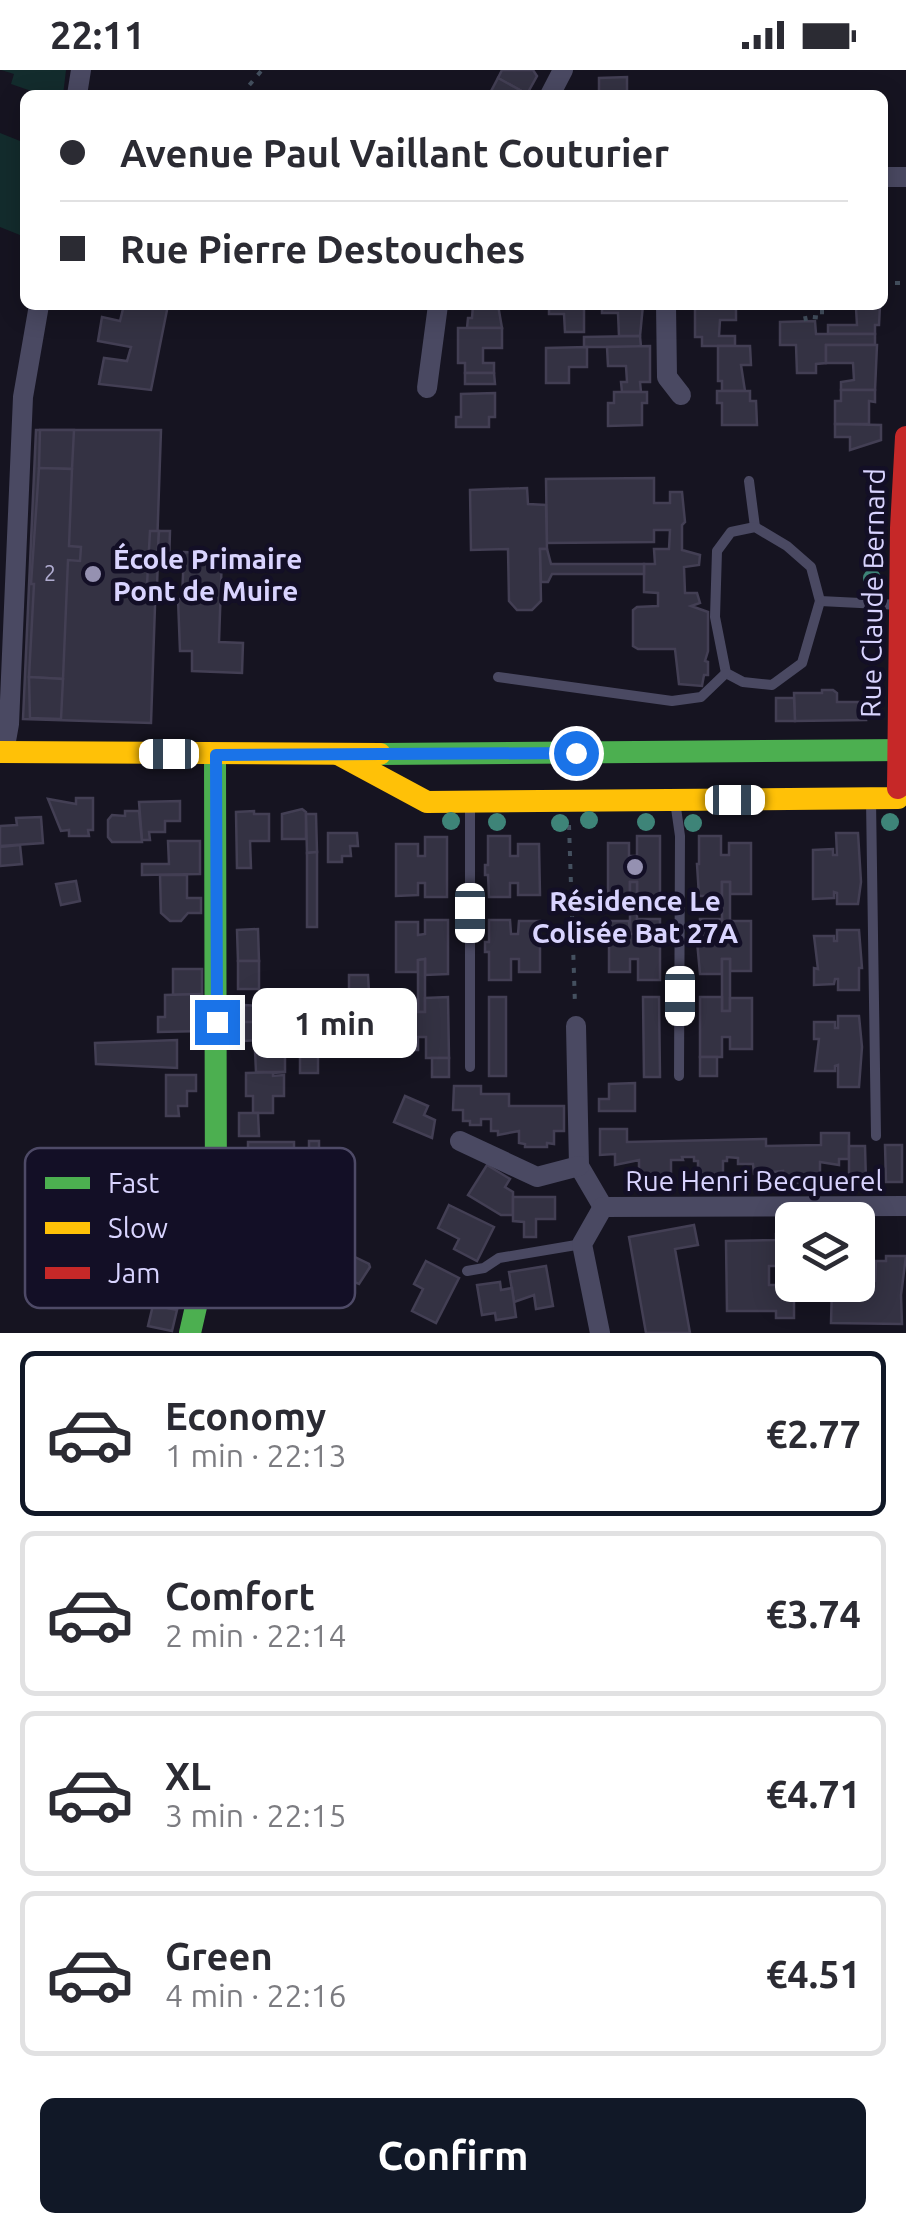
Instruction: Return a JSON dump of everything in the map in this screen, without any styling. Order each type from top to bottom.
[{"type":"street","points":[[38,310],[23,397],[9,724],[2,752],[216,755],[903,750]]},
{"type":"street","points":[[428,388],[437,310]]},
{"type":"street","points":[[666,310],[666,377],[681,395]]},
{"type":"street","name":"Rue Claude Bernard","points":[[871,799],[898,798],[903,750],[901,605],[906,438]]},
{"type":"street","points":[[338,754],[427,802],[871,799]]},
{"type":"street","points":[[216,755],[216,1148]]},
{"type":"street","name":"Rue Henri Becquerel","points":[[576,1026],[579,1166],[603,1208]]},
{"type":"street","points":[[460,1140],[537,1178],[579,1166]]},
{"type":"street","name":"Rue Henri Becquerel","points":[[603,1208],[906,1206]]},
{"type":"street","name":"Rue Henri Becquerel","points":[[582,1244],[603,1208]]},
{"type":"street","points":[[582,1244],[600,1333]]},
{"type":"street","points":[[190,1333],[196,1308]]},
{"type":"lane","points":[[749,480],[755,527]]},
{"type":"lane","points":[[755,527],[787,546],[811,567],[820,601],[802,663],[772,685],[743,682],[726,673],[715,617],[717,551],[731,532],[755,527]]},
{"type":"lane","points":[[820,601],[901,605]]},
{"type":"lane","points":[[498,676],[672,702],[701,697],[726,673]]},
{"type":"lane","points":[[871,799],[876,1136]]},
{"type":"lane","points":[[675,800],[680,836],[679,1076]]},
{"type":"lane","points":[[470,801],[470,1067]]},
{"type":"lane","points":[[467,1271],[484,1268],[499,1258],[582,1244]]},
{"type":"path","points":[[245,90],[262,70]]},
{"type":"path","points":[[806,321],[805,316],[822,318],[822,310]]},
{"type":"path","points":[[568,800],[576,1026]]},
{"type":"green space","points":[[1,70],[66,70],[64,90],[28,90],[11,84],[14,74]]},
{"type":"green space","points":[[0,133],[20,141],[20,235],[0,227]]},
{"type":"building","points":[[502,70],[533,70],[537,76],[529,90],[520,90],[498,78]]},
{"type":"building","points":[[627,77],[627,90],[599,90],[599,78]]},
{"type":"building","points":[[498,78],[520,90],[492,90]]},
{"type":"building","points":[[123,310],[167,310],[151,390],[99,384],[104,358],[127,361],[131,347],[98,341],[102,317],[120,321]]},
{"type":"building","points":[[473,310],[499,310],[502,328],[467,328],[468,318],[472,318]]},
{"type":"building","points":[[549,310],[584,310],[584,332],[565,332],[564,314],[549,314]]},
{"type":"building","points":[[643,310],[640,336],[619,336],[618,313],[602,313]]},
{"type":"building","points":[[695,310],[736,310],[736,320],[720,320],[719,336],[735,336],[735,346],[702,346],[702,337],[695,337]]},
{"type":"building","points":[[856,310],[880,310],[875,334],[828,334],[828,325],[857,325]]},
{"type":"building","points":[[815,321],[816,334],[875,334],[875,345],[826,345],[826,363],[816,364],[816,373],[797,373],[796,345],[780,345],[780,322]]},
{"type":"building","points":[[458,328],[502,328],[502,348],[483,348],[483,363],[494,363],[494,373],[465,373],[465,363],[458,363]]},
{"type":"building","points":[[640,336],[641,347],[584,347],[584,337]]},
{"type":"building","points":[[826,345],[877,345],[875,390],[841,390],[841,382],[854,380],[853,363],[826,363]]},
{"type":"building","points":[[650,346],[650,382],[640,382],[641,392],[622,392],[621,382],[627,382],[626,366],[608,366],[607,347]]},
{"type":"building","points":[[718,346],[750,346],[751,365],[741,365],[745,391],[722,391],[722,381],[718,381]]},
{"type":"building","points":[[587,347],[587,367],[569,367],[569,383],[546,383],[546,348]]},
{"type":"building","points":[[465,373],[494,373],[495,384],[465,384]]},
{"type":"building","points":[[841,390],[875,390],[875,402],[869,401],[869,424],[835,424],[835,401],[841,401]]},
{"type":"building","points":[[717,391],[750,391],[750,401],[756,401],[757,425],[722,425],[722,403],[717,403]]},
{"type":"building","points":[[614,392],[647,392],[647,403],[642,403],[642,425],[608,426],[608,403],[614,403]]},
{"type":"building","points":[[495,393],[495,417],[489,417],[489,427],[456,427],[456,417],[461,417],[461,394]]},
{"type":"building","points":[[835,424],[881,425],[881,440],[850,450],[850,437],[835,437]]},
{"type":"building","name":"École Primaire Pont de Muire","points":[[36,430],[161,430],[151,723],[23,719]]},
{"type":"building","points":[[40,430],[74,430],[72,469],[39,468]]},
{"type":"building","points":[[39,468],[72,469],[69,546],[81,547],[80,561],[68,560],[63,679],[29,677]]},
{"type":"building","points":[[654,478],[654,503],[670,503],[670,492],[682,492],[682,550],[700,555],[699,565],[684,567],[685,593],[697,593],[700,603],[691,606],[708,612],[708,675],[704,675],[702,686],[679,684],[675,649],[633,646],[633,610],[658,606],[658,593],[644,592],[644,564],[655,564],[654,549],[669,549],[670,530],[654,530],[654,542],[547,543],[546,479]]},
{"type":"building","points":[[527,488],[528,504],[546,505],[547,549],[540,549],[541,601],[532,610],[517,610],[509,601],[508,549],[471,550],[470,490]]},
{"type":"building","points":[[150,531],[159,531],[157,586],[147,585]]},
{"type":"building","points":[[159,531],[170,531],[169,564],[157,564]]},
{"type":"building","points":[[540,549],[547,549],[551,564],[644,564],[644,574],[552,574],[548,582],[541,582]]},
{"type":"building","points":[[184,552],[222,554],[219,642],[243,643],[242,673],[192,671],[192,651],[180,651],[178,599],[182,599]]},
{"type":"building","points":[[29,677],[63,679],[61,719],[30,718]]},
{"type":"building","points":[[794,693],[837,693],[837,702],[863,702],[866,720],[795,721]]},
{"type":"building","points":[[776,698],[794,698],[795,721],[776,721]]},
{"type":"building","points":[[76,798],[93,798],[93,830],[88,830],[89,836],[69,836],[69,830],[61,831],[48,799],[76,804]]},
{"type":"building","points":[[180,801],[180,821],[165,821],[165,832],[149,832],[150,840],[142,840],[139,802]]},
{"type":"building","points":[[302,809],[306,812],[306,839],[282,839],[282,814]]},
{"type":"building","points":[[125,811],[139,811],[142,842],[112,842],[108,837],[108,820],[112,815],[125,816]]},
{"type":"building","points":[[236,812],[269,814],[269,841],[250,841],[251,868],[237,868]]},
{"type":"building","points":[[306,814],[316,814],[317,852],[307,853]]},
{"type":"building","points":[[41,817],[43,843],[0,846],[0,826],[17,825],[16,818]]},
{"type":"building","points":[[328,833],[357,833],[358,846],[350,846],[351,856],[342,856],[342,862],[328,862]]},
{"type":"building","points":[[836,833],[858,833],[858,904],[837,904],[834,892],[834,898],[813,899],[813,850],[833,849],[833,855],[837,855]]},
{"type":"building","points":[[488,836],[510,836],[510,856],[518,856],[518,844],[539,844],[540,895],[518,895],[518,883],[510,883],[510,897],[489,897],[485,875]]},
{"type":"building","name":"Résidence Le Colisée Bat 27A","points":[[637,836],[660,836],[660,896],[637,897],[637,882],[630,882],[630,895],[608,895],[608,843],[629,843],[629,856],[637,856]]},
{"type":"building","points":[[699,836],[721,836],[721,855],[729,855],[729,843],[751,843],[751,894],[730,894],[730,882],[722,882],[722,896],[699,896]]},
{"type":"building","points":[[425,837],[447,837],[447,897],[425,897],[425,883],[418,883],[418,895],[396,896],[396,844],[418,844],[418,856],[425,856]]},
{"type":"building","points":[[168,841],[200,841],[200,874],[142,875],[142,864],[169,864]]},
{"type":"building","points":[[20,845],[22,864],[0,866],[0,847]]},
{"type":"building","points":[[317,852],[317,927],[307,927],[307,853]]},
{"type":"building","points":[[160,875],[187,875],[187,898],[201,898],[201,913],[188,913],[181,921],[170,921],[161,913]]},
{"type":"building","points":[[76,881],[80,901],[61,905],[56,884]]},
{"type":"building","points":[[630,882],[637,882],[637,934],[630,934]]},
{"type":"building","points":[[722,882],[730,882],[730,934],[722,934]]},
{"type":"building","points":[[637,919],[660,919],[660,980],[638,980],[638,959],[630,959],[630,972],[609,972],[609,921],[629,921],[630,934],[637,934]]},
{"type":"building","points":[[700,919],[722,919],[722,934],[730,934],[730,921],[751,921],[751,971],[730,971],[730,959],[722,959],[722,974],[700,974]]},
{"type":"building","points":[[425,920],[448,920],[448,974],[425,975],[425,959],[418,960],[418,972],[396,972],[396,922],[418,922],[418,935],[425,934]]},
{"type":"building","points":[[489,920],[510,920],[511,934],[518,934],[519,921],[540,921],[540,972],[519,972],[519,959],[511,959],[511,980],[489,980],[485,942],[489,942]]},
{"type":"building","points":[[258,929],[259,961],[238,961],[237,930]]},
{"type":"building","points":[[837,930],[859,930],[859,990],[838,990],[838,979],[834,984],[814,985],[814,968],[818,969],[814,936],[834,936],[837,941]]},
{"type":"building","points":[[425,959],[425,1012],[418,1012],[418,960]]},
{"type":"building","points":[[722,959],[730,959],[730,1011],[722,1011]]},
{"type":"building","points":[[238,961],[259,961],[259,989],[238,989]]},
{"type":"building","points":[[173,969],[202,969],[202,994],[173,995]]},
{"type":"building","points":[[349,975],[368,975],[369,993],[349,993]]},
{"type":"building","points":[[202,994],[203,1031],[158,1032],[158,1017],[165,1017],[165,995]]},
{"type":"building","points":[[301,994],[318,994],[318,1022],[301,1022]]},
{"type":"building","points":[[448,997],[449,1058],[426,1058],[426,1037],[418,1037],[418,1050],[397,1050],[396,999],[418,999],[418,1012],[425,1012],[425,998]]},
{"type":"building","points":[[489,997],[506,997],[506,1076],[489,1076]]},
{"type":"building","points":[[643,997],[659,997],[660,1077],[644,1077]]},
{"type":"building","points":[[700,997],[722,997],[722,1011],[730,1011],[730,998],[752,998],[752,1049],[730,1049],[730,1037],[722,1037],[722,1057],[700,1057]]},
{"type":"building","points":[[244,1005],[281,1007],[281,1022],[244,1022]]},
{"type":"building","points":[[838,1016],[859,1016],[859,1087],[838,1087],[838,1065],[835,1071],[815,1071],[819,1039],[814,1039],[814,1022],[835,1022],[838,1028]]},
{"type":"building","points":[[244,1022],[281,1022],[281,1039],[244,1041]]},
{"type":"building","points":[[300,1022],[318,1022],[318,1073],[300,1073]]},
{"type":"building","points":[[177,1040],[177,1068],[96,1064],[95,1043]]},
{"type":"building","points":[[285,1049],[285,1072],[256,1072],[255,1050]]},
{"type":"building","points":[[700,1057],[717,1057],[717,1076],[700,1076]]},
{"type":"building","points":[[432,1058],[449,1058],[449,1077],[432,1077]]},
{"type":"building","points":[[285,1072],[273,1073],[284,1075],[284,1096],[273,1096],[273,1113],[253,1113],[253,1096],[246,1096],[246,1073]]},
{"type":"building","points":[[166,1075],[196,1075],[196,1091],[187,1091],[187,1106],[178,1106],[179,1116],[166,1116]]},
{"type":"building","points":[[635,1083],[635,1111],[599,1111],[599,1099],[609,1099],[609,1084]]},
{"type":"building","points":[[454,1086],[481,1086],[481,1094],[509,1094],[509,1106],[564,1106],[564,1131],[554,1131],[554,1144],[547,1143],[547,1147],[525,1147],[519,1143],[519,1131],[498,1135],[498,1131],[491,1131],[491,1119],[481,1119],[481,1125],[470,1125],[470,1121],[463,1121],[463,1110],[453,1110]]},
{"type":"building","points":[[405,1096],[428,1106],[424,1115],[435,1120],[432,1138],[394,1122]]},
{"type":"building","points":[[239,1113],[258,1113],[259,1136],[239,1136]]},
{"type":"building","points":[[600,1129],[627,1129],[627,1142],[766,1139],[766,1146],[821,1145],[821,1133],[849,1133],[849,1159],[839,1159],[839,1165],[820,1162],[820,1174],[811,1174],[811,1183],[783,1183],[783,1171],[754,1174],[753,1164],[738,1164],[738,1158],[727,1157],[723,1174],[698,1174],[698,1161],[682,1157],[683,1160],[671,1160],[671,1176],[639,1176],[639,1160],[615,1165],[615,1154],[600,1155]]},
{"type":"building","points":[[309,1141],[319,1141],[319,1148],[309,1148]]},
{"type":"building","points":[[248,1142],[294,1142],[294,1148],[248,1148]]},
{"type":"building","points":[[885,1145],[902,1145],[902,1182],[886,1182]]},
{"type":"building","points":[[849,1146],[865,1146],[866,1182],[849,1182]]},
{"type":"building","points":[[487,1165],[510,1179],[505,1187],[513,1192],[513,1215],[501,1215],[468,1195]]},
{"type":"building","points":[[513,1197],[555,1197],[555,1219],[536,1219],[536,1237],[524,1237],[524,1222],[513,1221]]},
{"type":"building","points":[[449,1205],[494,1227],[477,1261],[454,1249],[459,1239],[438,1228]]},
{"type":"building","points":[[694,1225],[698,1245],[675,1249],[690,1333],[646,1333],[629,1237]]},
{"type":"building","points":[[775,1240],[775,1266],[769,1266],[769,1285],[775,1285],[775,1302],[794,1302],[794,1318],[776,1318],[776,1311],[727,1311],[726,1241]]},
{"type":"building","points":[[886,1256],[906,1256],[902,1324],[831,1323],[832,1302],[875,1302],[876,1261],[886,1261]]},
{"type":"building","points":[[355,1257],[370,1267],[359,1284],[355,1282]]},
{"type":"building","points":[[426,1261],[459,1278],[436,1323],[412,1311],[423,1289],[414,1284]]},
{"type":"building","points":[[546,1266],[553,1306],[536,1309],[534,1295],[514,1302],[509,1272]]},
{"type":"building","points":[[500,1282],[501,1290],[512,1288],[516,1317],[496,1320],[495,1313],[482,1315],[477,1285]]},
{"type":"building","points":[[152,1308],[177,1310],[172,1331],[148,1326]]},
{"type":"traffic: fast","points":[[380,754],[906,750]]},
{"type":"traffic: fast","points":[[215,755],[216,1148]]},
{"type":"traffic: fast","points":[[190,1333],[196,1308]]},
{"type":"traffic: slow","points":[[0,752],[380,754]]},
{"type":"traffic: slow","points":[[338,754],[427,802],[898,798],[898,788]]},
{"type":"traffic: jam","points":[[898,788],[906,437]]},
{"type":"place","name":"École Primaire Pont de Muire","points":[[93,574]]},
{"type":"place","name":"Résidence Le Colisée Bat 27A","points":[[635,867]]},
{"type":"route","points":[[217,1022],[216,755],[576,753]]}]
